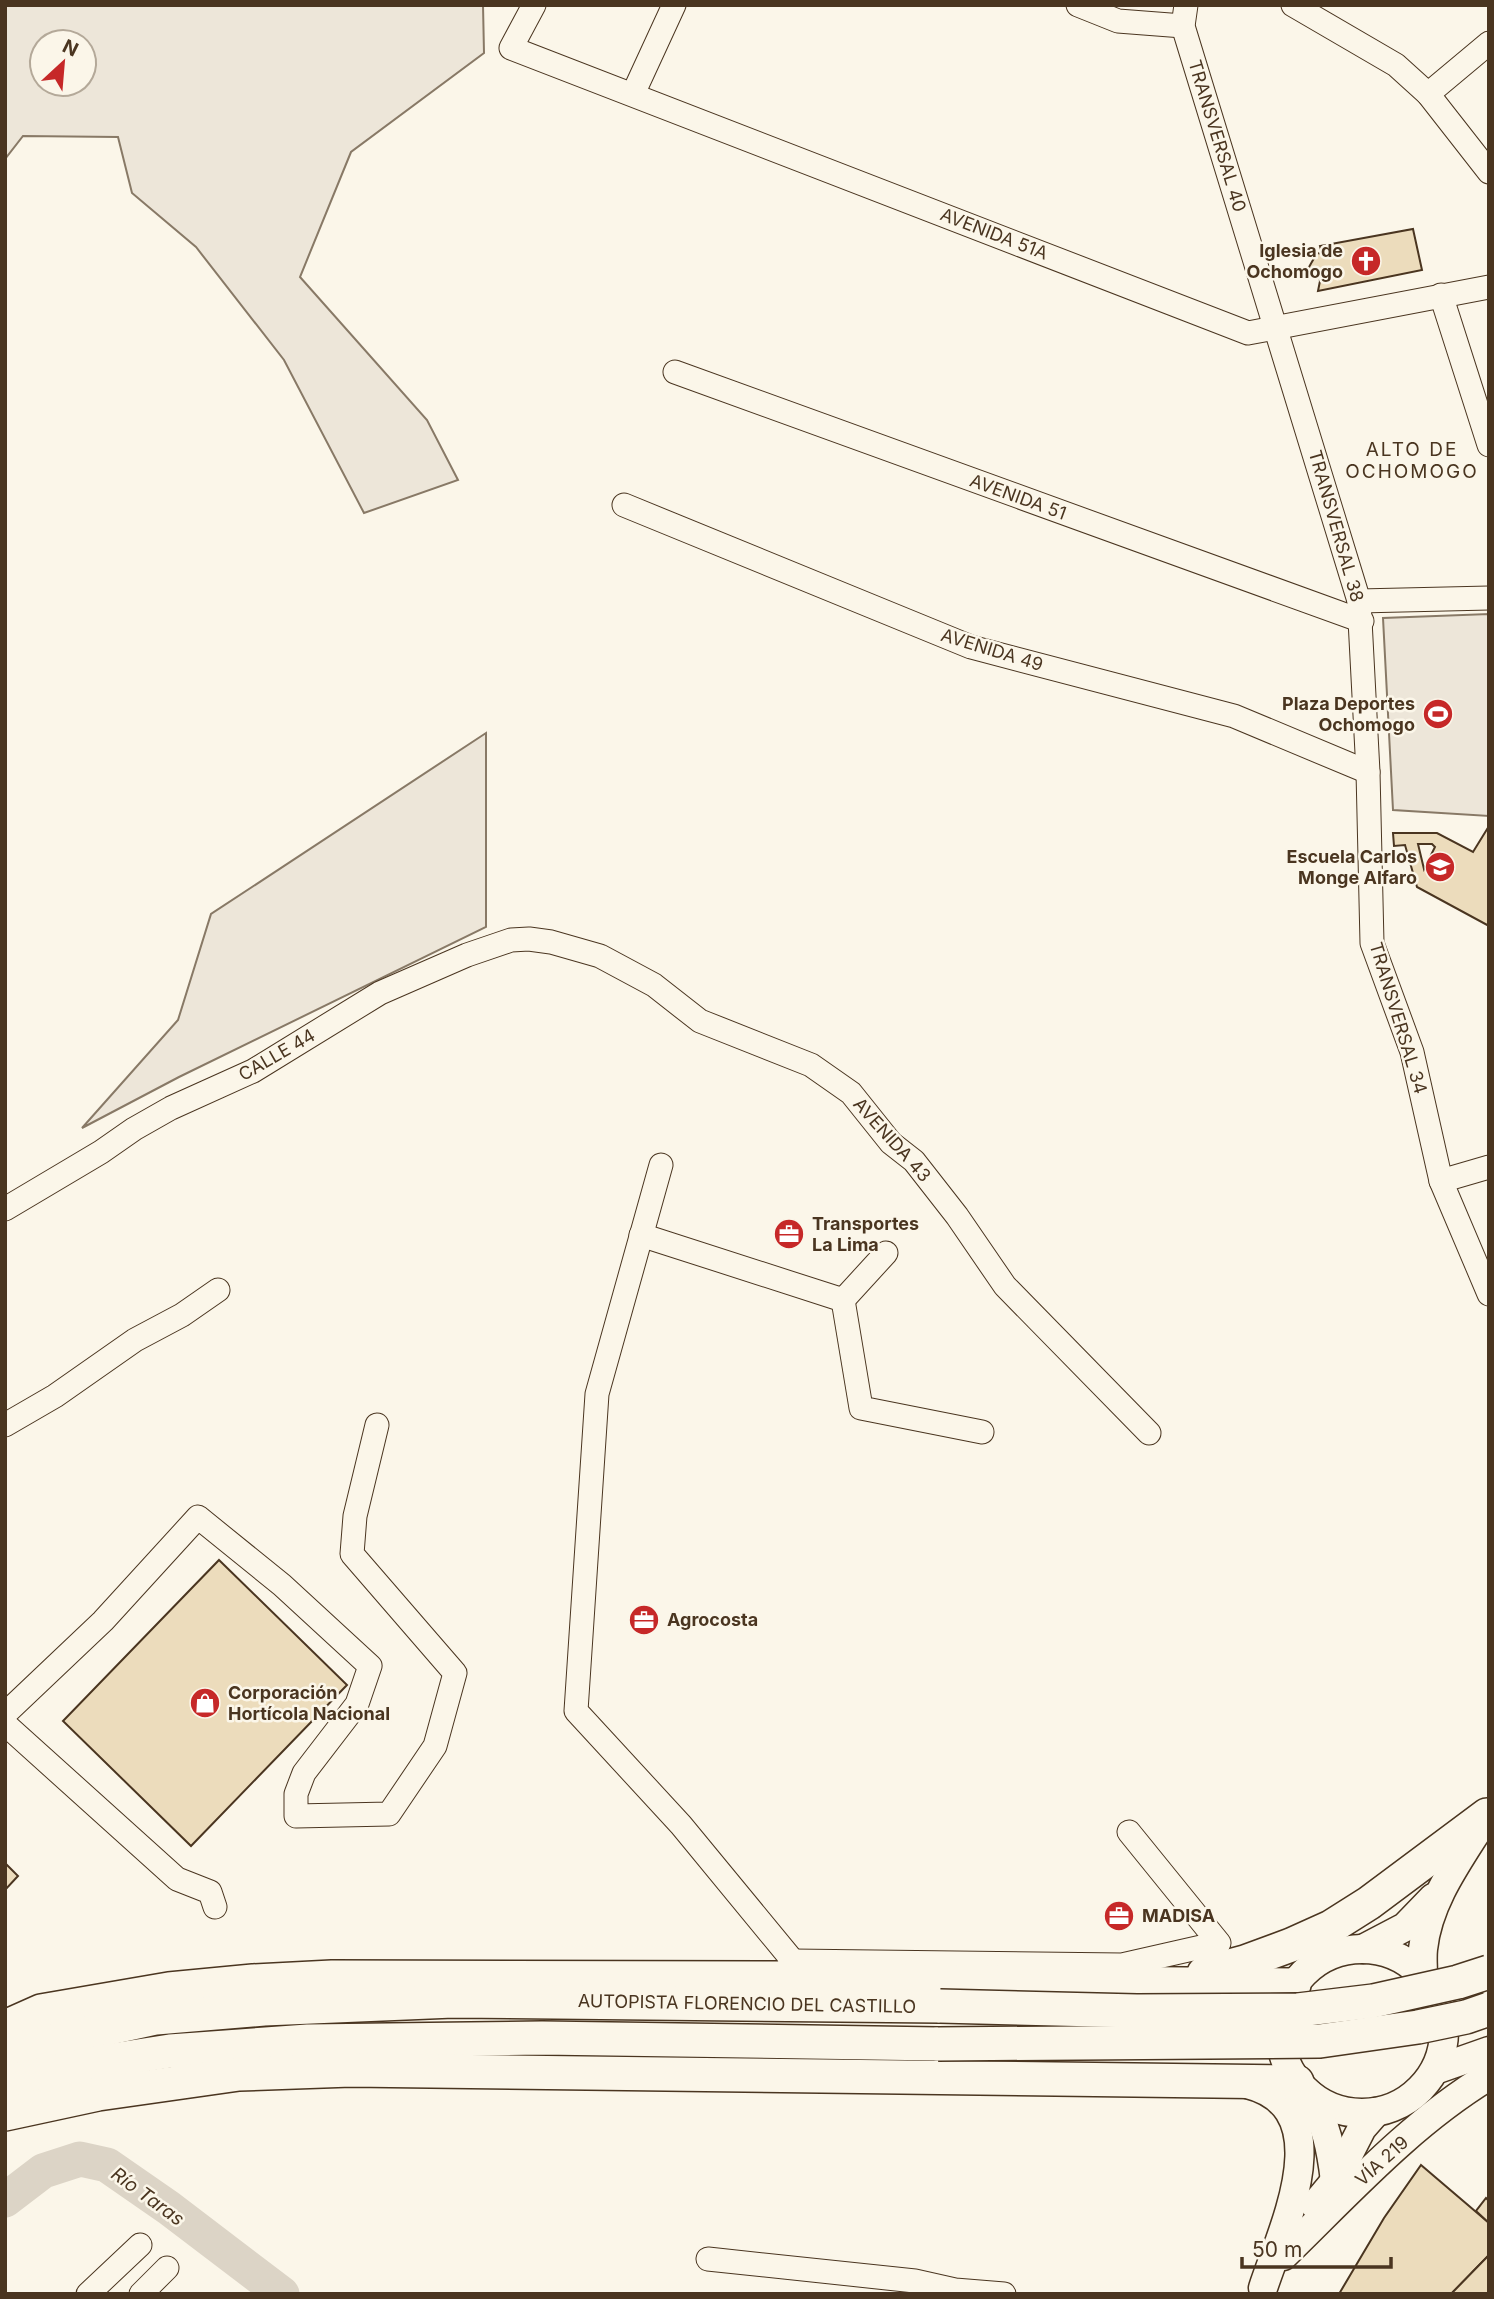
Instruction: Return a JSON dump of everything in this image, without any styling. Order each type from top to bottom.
[{"type":"highway","points":[[1097,1982],[1197,1974],[1245,1962],[1291,1945],[1331,1927],[1369,1903],[1488,1814]]},
{"type":"highway","points":[[5,2026],[41,2011],[169,1989],[253,1981],[330,1968],[786,1969],[1097,1982],[1294,1985]]},
{"type":"highway","name":"AUTOPISTA FLORENCIO DEL CASTILLO","points":[[5,2051],[156,2018],[264,2009],[453,2001],[940,2006],[1137,2011],[1298,2010],[1373,2001],[1458,1982],[1489,1972]]},
{"type":"highway","name":"AUTOPISTA FLORENCIO DEL CASTILLO","points":[[5,2082],[100,2062],[170,2051],[308,2040],[542,2038],[938,2044],[1320,2041],[1419,2027],[1489,2009]]},
{"type":"highway","points":[[5,2113],[98,2094],[239,2074],[351,2070],[1230,2080],[1304,2088]]},
{"type":"main road","points":[[1423,1976],[1427,1926],[1442,1888],[1488,1814]]},
{"type":"main road","points":[[1363,1949],[1396,1956],[1423,1976],[1437,1996],[1444,2019],[1444,2042],[1434,2070],[1424,2086],[1406,2101],[1376,2112],[1359,2113],[1346,2112],[1321,2102],[1304,2088],[1282,2053],[1280,2029],[1284,2006],[1294,1985],[1312,1965],[1337,1953],[1363,1949],[1405,1927],[1442,1888]]},
{"type":"main road","points":[[1434,2070],[1489,2052]]},
{"type":"main road","name":"VÍA 219","points":[[1283,2256],[1371,2170],[1427,2121],[1489,2076]]},
{"type":"main road","points":[[1230,2080],[1265,2088],[1278,2097],[1288,2108],[1300,2139],[1300,2173],[1262,2291]]},
{"type":"main road","name":"VÍA 219","points":[[1304,2088],[1323,2119],[1332,2152],[1335,2181]]},
{"type":"main road","name":"VÍA 219","points":[[1262,2291],[1312,2208],[1335,2181],[1362,2128],[1376,2112]]},
{"type":"street","name":"AVENIDA 51A","points":[[534,5],[511,48],[1248,333],[1489,286]]},
{"type":"street","points":[[633,94],[674,5]]},
{"type":"street","points":[[1078,5],[1118,21],[1184,16]]},
{"type":"street","points":[[1293,5],[1396,65],[1427,94],[1489,172]]},
{"type":"street","name":"TRANSVERSAL 40","points":[[1184,16],[1276,327]]},
{"type":"street","points":[[1427,94],[1489,43]]},
{"type":"street","points":[[1441,295],[1489,445]]},
{"type":"street","name":"TRANSVERSAL 38","points":[[1276,327],[1360,611],[1368,772]]},
{"type":"street","name":"AVENIDA 51","points":[[675,372],[1360,611],[1489,598]]},
{"type":"street","name":"AVENIDA 49","points":[[624,505],[971,647],[1234,716],[1368,772]]},
{"type":"street","name":"TRANSVERSAL 34","points":[[1368,772],[1372,943],[1412,1052],[1441,1181],[1489,1294]]},
{"type":"street","name":"CALLE 44","points":[[5,1209],[101,1152],[134,1129],[172,1108],[254,1071],[380,993],[467,955],[511,940],[529,939],[562,945]]},
{"type":"street","name":"AVENIDA 43","points":[[562,945],[600,956],[654,985],[700,1021],[811,1065],[850,1093],[891,1143],[914,1161],[957,1216],[1005,1286],[1149,1433]]},
{"type":"street","points":[[661,1165],[597,1394],[576,1711],[681,1825],[786,1969],[1122,1965],[1219,1943],[1129,1832]]},
{"type":"street","points":[[1441,1181],[1489,1167]]},
{"type":"street","points":[[641,1235],[843,1300]]},
{"type":"street","points":[[843,1300],[886,1253]]},
{"type":"street","points":[[5,1425],[55,1396],[135,1340],[182,1315],[218,1290]]},
{"type":"street","points":[[843,1300],[861,1408],[982,1432]]},
{"type":"street","points":[[5,1714],[103,1621],[198,1517],[282,1585],[370,1666],[357,1704],[304,1773],[296,1794],[296,1816],[389,1814],[435,1746],[455,1673],[352,1555],[355,1516],[377,1425]]},
{"type":"street","points":[[5,1724],[177,1879],[210,1892],[215,1907]]},
{"type":"street","points":[[5,2019],[41,2011]]},
{"type":"street","points":[[89,2294],[140,2245]]},
{"type":"street","points":[[708,2259],[915,2281],[955,2290],[1004,2294]]},
{"type":"street","points":[[141,2294],[167,2268]]},
{"type":"shaded area","points":[[5,5],[483,5],[484,53],[351,152],[300,277],[427,420],[458,480],[364,513],[284,360],[196,247],[132,193],[118,137],[23,136],[5,159]]},
{"type":"shaded area","name":"Plaza Deportes Ochomogo","points":[[1489,614],[1489,816],[1393,810],[1383,618]]},
{"type":"shaded area","points":[[486,733],[486,927],[179,1077],[82,1128],[178,1020],[211,914]]},
{"type":"building","name":"Iglesia de Ochomogo","points":[[1413,229],[1422,270],[1318,291],[1319,276],[1309,267],[1317,253],[1322,254],[1320,246]]},
{"type":"building","points":[[1489,826],[1489,926],[1417,887],[1405,845],[1394,846],[1393,833],[1437,833],[1473,852]],"holes":[[[1418,844],[1432,844],[1435,847],[1424,869]]]},
{"type":"building","name":"Corporación Hortícola Nacional","points":[[219,1560],[347,1685],[191,1846],[63,1721]]},
{"type":"building","points":[[5,1863],[18,1876],[5,1890]]},
{"type":"building","points":[[1421,2165],[1489,2223],[1489,2255],[1451,2294],[1339,2294],[1384,2218]]},
{"type":"building","points":[[1486,2198],[1489,2201],[1489,2223],[1476,2211]]},
{"type":"building","points":[[1489,2255],[1489,2294],[1451,2294]]},
{"type":"waterway","name":"Río Taras","points":[[5,2200],[43,2171],[80,2159],[107,2165],[169,2208],[282,2294]]},
{"type":"place","name":"Iglesia de Ochomogo","points":[[1366,261]]},
{"type":"place","name":"Plaza Deportes Ochomogo","points":[[1438,714]]},
{"type":"place","name":"Escuela Carlos Monge Alfaro","points":[[1440,867]]},
{"type":"place","name":"Transportes La Lima","points":[[789,1234]]},
{"type":"place","name":"Agrocosta","points":[[644,1620]]},
{"type":"place","name":"Corporación Hortícola Nacional","points":[[205,1703]]},
{"type":"place","name":"MADISA","points":[[1119,1916]]},
{"type":"district","name":"ALTO DE OCHOMOGO","points":[[1412,460]]}]
